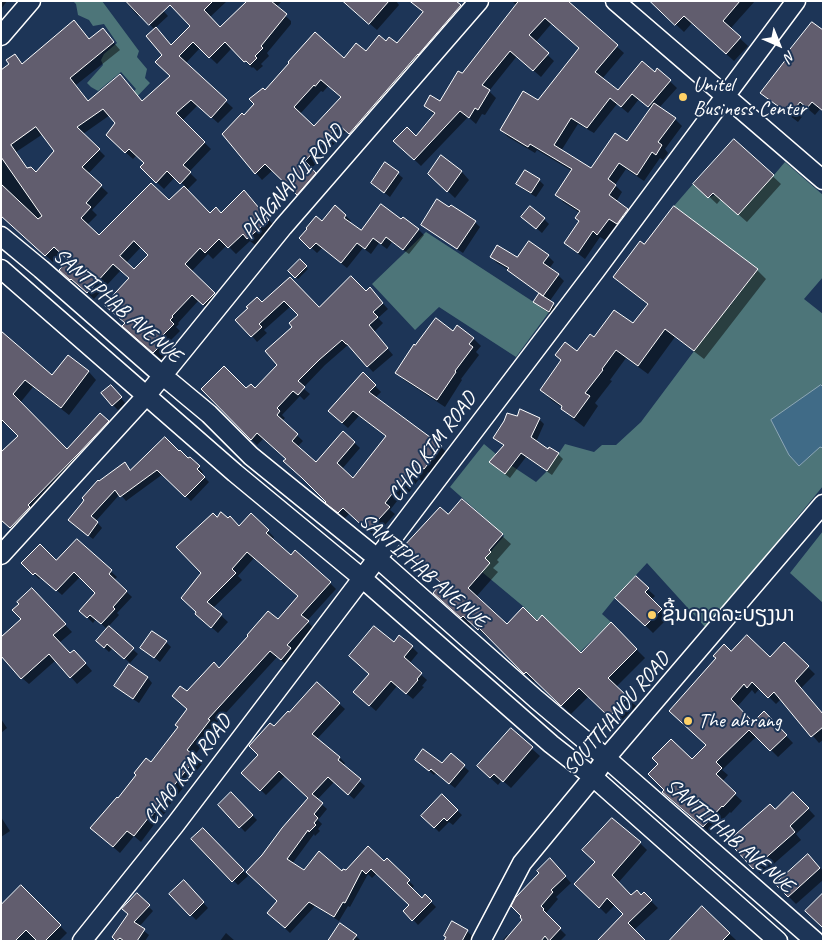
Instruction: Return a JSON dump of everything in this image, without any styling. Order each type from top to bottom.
[{"type":"street","points":[[1,36],[31,1]]},
{"type":"street","name":"PHAGNAPUI ROAD","points":[[1,555],[146,396],[283,227],[479,1]]},
{"type":"street","points":[[615,1],[823,180]]},
{"type":"street","name":"CHAO KIM ROAD","points":[[82,941],[175,825],[796,1]]},
{"type":"street","name":"SANTIPHAB AVENUE","points":[[1,236],[209,414],[250,456],[377,558],[536,700],[606,758],[815,941]]},
{"type":"street","points":[[1,269],[235,474],[362,578],[551,744],[593,777],[778,941]]},
{"type":"street","name":"SOUTTHANOU ROAD","points":[[481,941],[522,863],[593,777],[606,758],[823,504]]},
{"type":"green space","points":[[73,1],[102,1],[139,51],[137,57],[147,69],[145,78],[150,83],[131,103],[127,99],[136,89],[121,72],[98,91],[87,83],[103,65],[101,60],[104,54],[117,43],[104,24],[93,26],[89,20],[78,15],[76,4]]},
{"type":"green space","points":[[785,162],[823,195],[823,277],[804,299],[823,314],[823,386],[821,385],[800,465],[820,446],[823,448],[823,486],[706,628],[647,563],[602,614],[611,622],[580,652],[543,616],[536,620],[524,607],[482,572],[490,563],[485,558],[504,536],[450,487],[484,444],[496,454],[490,462],[504,474],[512,466],[536,482],[547,471],[565,444],[594,452],[602,445],[616,445],[641,422],[727,307],[730,306],[758,269],[674,206],[693,184],[708,198],[715,195],[738,215]]},
{"type":"green space","points":[[426,232],[549,312],[516,357],[439,307],[415,330],[372,284]]},
{"type":"green space","points":[[823,531],[823,603],[790,573]]},
{"type":"water","points":[[821,385],[823,387],[823,448],[820,447],[799,466],[789,455],[771,420]]},
{"type":"building","points":[[126,1],[213,1],[204,10],[220,27],[247,1],[271,1],[287,14],[261,46],[263,48],[250,65],[246,61],[244,62],[225,42],[209,58],[193,42],[179,56],[227,100],[211,118],[191,100],[176,113],[205,142],[183,165],[191,172],[180,184],[167,171],[156,183],[140,167],[144,163],[129,149],[125,153],[106,135],[115,123],[103,109],[77,127],[100,149],[82,167],[102,185],[86,203],[91,207],[81,218],[99,235],[151,183],[169,200],[184,186],[210,213],[216,207],[221,213],[244,190],[269,220],[247,239],[243,234],[228,248],[219,239],[205,253],[200,248],[185,264],[215,293],[203,305],[192,295],[172,316],[170,320],[174,324],[157,341],[161,345],[153,353],[122,326],[125,323],[104,305],[129,278],[113,264],[87,293],[59,270],[68,260],[54,247],[45,256],[1,216],[1,184],[38,219],[42,216],[1,157],[1,70],[9,64],[6,60],[15,54],[22,64],[74,20],[89,39],[103,28],[114,42],[70,78],[88,101],[120,74],[142,101],[170,76],[155,62],[162,55],[146,36],[156,27],[171,45],[190,26],[170,5],[149,25]],"holes":[[[36,127],[54,151],[36,172],[31,167],[27,168],[11,145]],[[134,241],[148,255],[134,269],[120,256]]]},
{"type":"building","points":[[343,1],[389,1],[369,24]]},
{"type":"building","points":[[410,1],[456,1],[461,5],[349,134],[339,125],[305,161],[316,173],[297,195],[265,164],[255,174],[222,134],[242,113],[244,115],[254,104],[249,99],[263,88],[265,90],[315,32],[344,58],[356,43],[366,51],[379,35],[386,41],[389,37],[397,43],[423,12]],"holes":[[[321,80],[341,97],[314,126],[294,107]]]},
{"type":"building","points":[[519,1],[568,1],[618,45],[595,72],[618,90],[642,61],[655,72],[657,68],[671,80],[648,107],[632,94],[621,107],[610,98],[587,128],[571,118],[554,145],[591,168],[615,133],[627,141],[654,103],[676,118],[658,142],[662,145],[656,155],[652,152],[637,175],[619,163],[608,179],[616,185],[609,195],[628,209],[617,224],[609,219],[597,235],[593,231],[578,253],[564,243],[579,221],[575,218],[580,211],[555,195],[572,169],[530,144],[528,147],[500,130],[523,91],[538,100],[579,48],[545,18],[529,35],[549,53],[533,71],[510,51],[482,85],[490,90],[478,110],[475,108],[469,118],[460,111],[414,160],[393,141],[407,127],[416,136],[435,113],[424,106],[430,95],[440,101],[458,71],[462,73]]},
{"type":"building","points":[[650,1],[740,1],[723,21],[741,37],[726,54],[684,16],[675,25]]},
{"type":"building","points":[[812,22],[823,30],[823,111],[812,102],[807,108],[800,102],[790,115],[760,93],[787,58],[785,56]]},
{"type":"building","points":[[734,139],[774,175],[738,215],[713,193],[708,198],[693,184]]},
{"type":"building","points":[[441,155],[462,171],[447,192],[428,174]]},
{"type":"building","points":[[385,162],[399,172],[384,193],[371,183]]},
{"type":"building","points":[[525,170],[540,179],[531,193],[516,184]]},
{"type":"building","points":[[437,199],[449,207],[451,205],[476,221],[457,249],[421,225]]},
{"type":"building","points":[[381,204],[401,219],[403,217],[419,229],[403,250],[386,237],[381,244],[373,238],[365,249],[357,243],[341,263],[316,243],[310,249],[299,238],[316,216],[322,221],[335,205],[346,215],[344,218],[361,230]]},
{"type":"building","points":[[530,206],[545,218],[536,229],[521,217]]},
{"type":"building","points":[[674,206],[758,269],[694,351],[665,329],[638,366],[616,350],[585,393],[590,396],[574,418],[561,409],[562,406],[540,390],[561,360],[555,355],[565,342],[577,351],[590,334],[594,337],[614,310],[633,323],[648,304],[613,277],[640,241],[644,244]]},
{"type":"building","points":[[529,241],[549,255],[543,263],[559,274],[543,296],[554,303],[549,312],[533,302],[539,293],[507,270],[509,268],[490,257],[497,245],[517,257]]},
{"type":"building","points":[[300,259],[307,266],[295,278],[288,271]]},
{"type":"building","points":[[351,276],[366,291],[370,287],[383,303],[373,312],[378,317],[369,325],[388,348],[367,367],[342,340],[298,381],[305,387],[298,395],[293,391],[277,408],[280,411],[277,415],[298,434],[292,441],[316,462],[343,431],[355,442],[337,463],[353,478],[386,436],[353,411],[342,423],[328,411],[363,372],[376,385],[369,392],[442,446],[424,469],[422,468],[415,476],[413,474],[402,489],[398,486],[385,503],[390,507],[368,531],[343,508],[338,513],[325,503],[283,461],[286,459],[257,433],[251,440],[201,389],[224,366],[246,388],[251,384],[255,388],[277,365],[265,351],[292,327],[289,323],[298,315],[284,301],[259,324],[262,327],[251,337],[235,320],[257,297],[262,302],[290,277],[319,307]]},
{"type":"building","points":[[436,318],[453,331],[457,325],[474,338],[469,344],[473,347],[437,400],[395,373],[414,344]]},
{"type":"building","points":[[1,331],[52,375],[68,355],[89,371],[61,408],[25,380],[13,394],[67,449],[100,413],[109,421],[28,505],[30,507],[10,528],[1,520],[1,452],[18,436],[1,419]]},
{"type":"building","points":[[111,385],[122,397],[112,406],[101,393]]},
{"type":"building","points":[[520,409],[540,418],[531,437],[548,449],[549,447],[559,453],[547,471],[521,453],[505,474],[489,462],[504,445],[493,438],[507,413],[517,416]]},
{"type":"building","points":[[165,437],[179,451],[188,458],[190,457],[200,466],[197,469],[205,477],[185,497],[157,470],[120,497],[115,490],[91,516],[98,522],[88,536],[68,520],[84,500],[82,498],[98,480],[125,462],[130,470]]},
{"type":"building","points":[[462,499],[503,534],[489,550],[491,552],[485,558],[490,563],[468,588],[507,624],[523,607],[537,621],[542,615],[581,653],[611,622],[637,649],[608,678],[628,697],[609,717],[579,688],[561,706],[526,672],[524,674],[479,628],[478,630],[463,616],[461,618],[433,593],[441,583],[402,548],[440,507],[448,514]]},
{"type":"building","points":[[221,512],[228,518],[230,516],[239,526],[251,513],[269,530],[266,533],[291,555],[295,550],[331,582],[301,615],[309,621],[287,645],[291,648],[281,660],[270,651],[208,719],[210,720],[187,750],[197,757],[134,836],[127,831],[113,847],[90,828],[118,798],[136,775],[134,773],[146,758],[151,762],[178,727],[175,725],[187,709],[172,696],[180,686],[187,691],[214,662],[219,668],[268,611],[278,619],[298,596],[247,552],[232,569],[236,573],[207,602],[222,614],[211,628],[195,614],[196,612],[181,598],[201,573],[176,547],[213,513],[217,517]]},
{"type":"building","points":[[77,539],[112,570],[109,574],[127,591],[113,607],[115,609],[101,624],[90,615],[87,618],[79,611],[95,593],[74,572],[56,591],[35,573],[33,575],[21,563],[40,544],[56,560]]},
{"type":"building","points":[[636,576],[649,588],[645,592],[662,609],[645,626],[615,598]]},
{"type":"building","points":[[32,588],[66,624],[53,635],[70,653],[74,650],[86,663],[70,678],[49,654],[21,679],[1,656],[1,637],[21,619],[12,610],[19,604],[17,602]]},
{"type":"building","points":[[109,626],[134,648],[124,659],[107,644],[104,648],[96,641]]},
{"type":"building","points":[[374,626],[394,642],[399,635],[413,646],[404,657],[422,673],[406,694],[391,681],[369,706],[353,692],[369,674],[349,656]]},
{"type":"building","points":[[152,631],[167,641],[154,658],[140,648]]},
{"type":"building","points":[[747,635],[770,657],[784,642],[809,666],[795,681],[823,714],[823,727],[811,737],[774,692],[768,698],[752,682],[747,688],[744,684],[731,699],[753,722],[764,711],[787,735],[770,751],[749,730],[716,762],[722,768],[716,774],[736,793],[703,827],[662,792],[664,790],[648,774],[658,764],[652,758],[671,739],[692,759],[706,745],[669,711],[716,658],[713,656],[724,644],[731,651]]},
{"type":"building","points":[[129,664],[148,677],[133,699],[114,686]]},
{"type":"building","points":[[317,682],[340,703],[312,734],[340,757],[338,760],[361,779],[348,795],[328,777],[312,794],[323,803],[314,814],[318,818],[314,823],[316,825],[309,832],[308,830],[287,859],[304,870],[319,851],[342,871],[343,869],[346,870],[368,846],[384,861],[387,858],[410,880],[407,883],[422,898],[425,894],[432,901],[412,921],[403,911],[409,905],[371,869],[366,874],[362,870],[345,903],[343,902],[334,917],[309,902],[285,928],[267,913],[277,901],[246,872],[308,798],[279,771],[260,791],[241,773],[258,755],[249,746],[270,723],[274,726],[289,712]]},
{"type":"building","points":[[511,728],[533,747],[503,782],[494,774],[490,778],[477,766]]},
{"type":"building","points":[[423,749],[442,763],[451,753],[465,765],[449,784],[431,769],[429,771],[415,760]]},
{"type":"building","points":[[231,792],[253,815],[239,828],[218,805]]},
{"type":"building","points":[[793,792],[809,808],[790,826],[795,832],[753,869],[728,841],[770,804],[775,809]]},
{"type":"building","points":[[442,794],[458,810],[447,821],[444,818],[434,828],[421,816]]},
{"type":"building","points":[[612,818],[641,842],[612,875],[631,895],[637,890],[641,895],[644,892],[652,900],[628,923],[646,941],[597,941],[623,914],[607,898],[599,908],[574,884],[595,862],[582,850]]},
{"type":"building","points":[[203,828],[244,870],[232,882],[191,839]]},
{"type":"building","points":[[808,854],[820,868],[788,897],[775,884]]},
{"type":"building","points":[[550,858],[566,876],[551,890],[553,892],[541,906],[561,928],[549,941],[545,936],[541,941],[504,941],[522,920],[521,916],[511,906],[515,898],[539,873],[537,871]]},
{"type":"building","points":[[184,880],[204,902],[190,916],[169,894]]},
{"type":"building","points":[[21,885],[61,925],[45,941],[37,941],[26,930],[15,941],[1,941],[1,905]]},
{"type":"building","points":[[137,893],[150,905],[134,922],[145,929],[137,941],[124,941],[120,938],[116,941],[112,937],[128,914],[122,909]]},
{"type":"building","points":[[823,893],[823,928],[805,911]]},
{"type":"building","points":[[702,906],[730,933],[722,941],[669,941]]},
{"type":"building","points":[[452,921],[468,930],[462,941],[444,941],[446,937],[444,936]]},
{"type":"building","points":[[340,923],[357,935],[352,941],[328,941]]},
{"type":"place","name":"Unitel Business Center","points":[[683,97]]},
{"type":"place","name":"ຊີ້ນດາດລະບຽງນາ","points":[[652,615]]},
{"type":"place","name":"The ahrang","points":[[688,721]]}]
